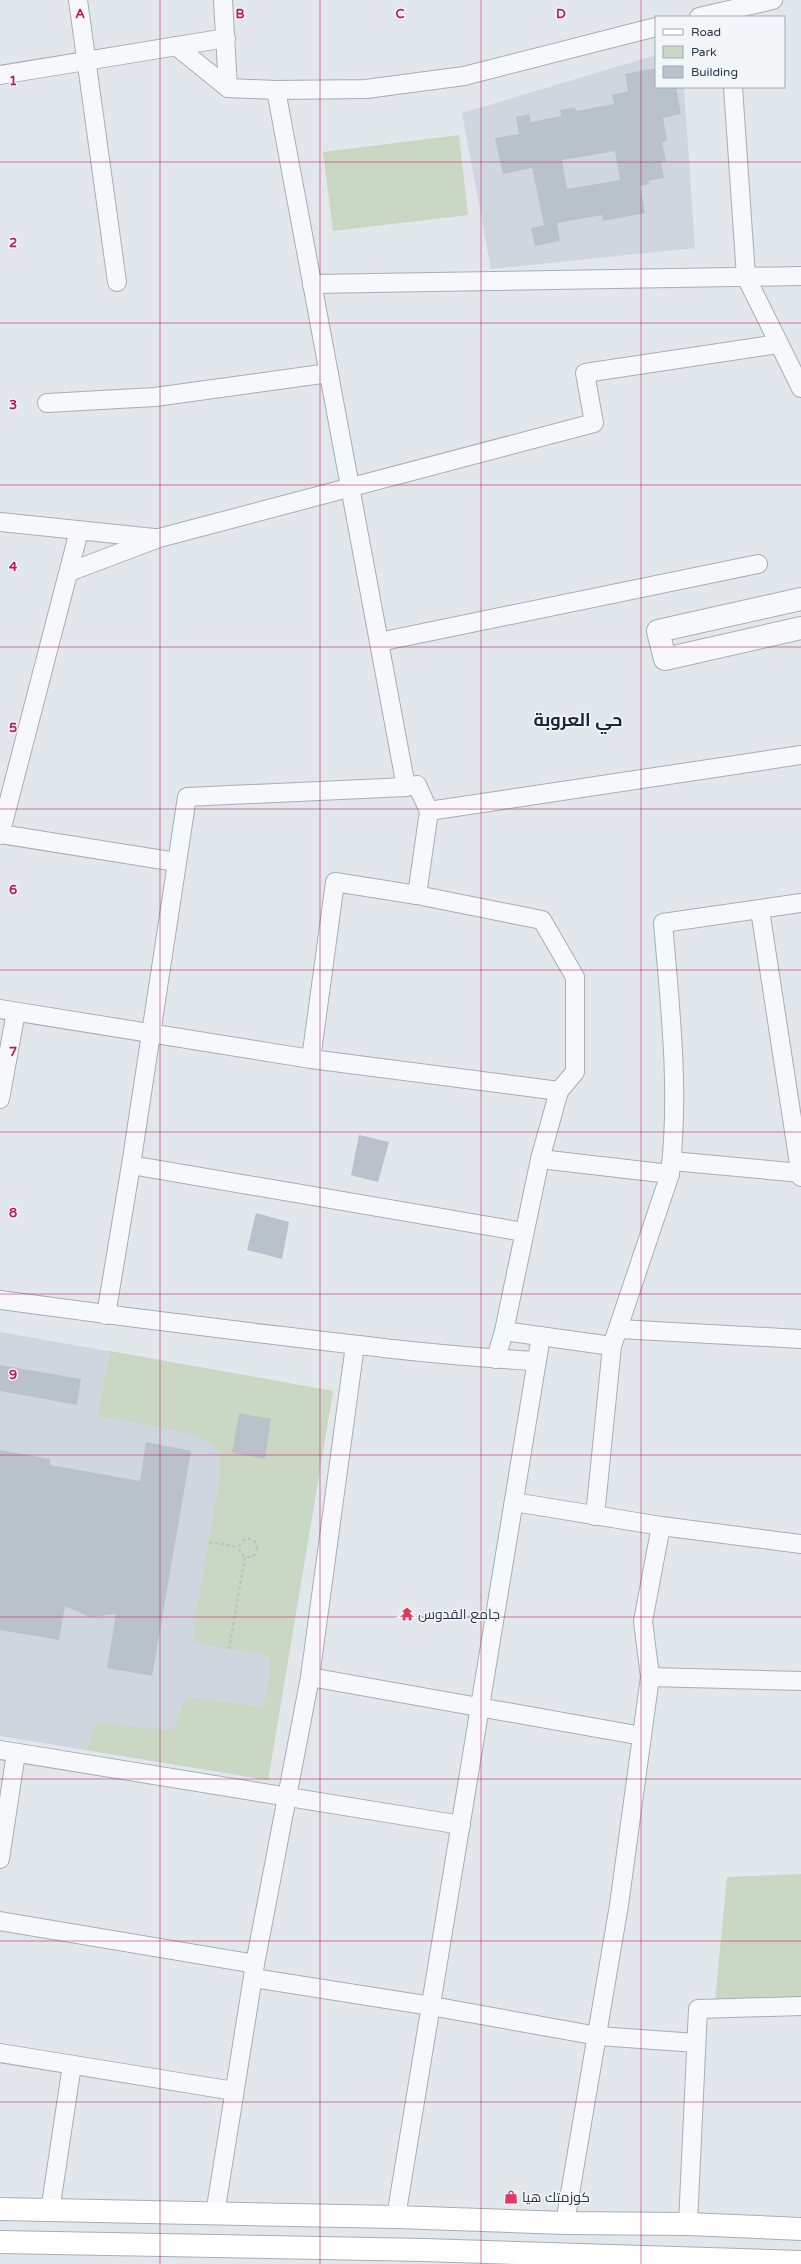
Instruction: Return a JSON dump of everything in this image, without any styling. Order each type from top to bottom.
[{"type":"main road","points":[[0,2209],[396,2217],[565,2223],[688,2224],[801,2229]]},
{"type":"main road","points":[[0,2242],[422,2257],[801,2262]]},
{"type":"street","points":[[78,0],[117,282]]},
{"type":"street","points":[[223,0],[228,88]]},
{"type":"street","points":[[710,16],[720,15],[773,0]]},
{"type":"street","points":[[176,46],[228,88],[276,90],[366,89],[464,76],[655,27]]},
{"type":"street","points":[[0,75],[226,38]]},
{"type":"street","points":[[733,88],[746,277],[801,388]]},
{"type":"street","points":[[276,90],[406,787]]},
{"type":"street","points":[[312,284],[801,276]]},
{"type":"street","points":[[69,572],[159,538],[594,423],[585,373],[778,344]]},
{"type":"street","points":[[47,403],[155,397],[329,373]]},
{"type":"street","points":[[0,522],[159,538]]},
{"type":"street","points":[[80,531],[0,834],[176,862]]},
{"type":"street","points":[[379,642],[758,564]]},
{"type":"street","points":[[801,599],[658,631],[665,659],[801,628]]},
{"type":"street","points":[[429,811],[801,755]]},
{"type":"street","points":[[106,1315],[132,1165],[176,862],[187,797],[406,787],[417,785],[429,811],[417,895]]},
{"type":"street","points":[[311,1058],[335,882],[417,895],[542,920],[575,977],[575,1072],[559,1091],[540,1158],[504,1331],[496,1359]]},
{"type":"street","points":[[595,1516],[612,1346],[619,1329],[671,1168],[675,1100],[663,923],[801,903]]},
{"type":"street","points":[[760,910],[801,1177]]},
{"type":"street","points":[[0,1099],[8,1011],[311,1058],[559,1091]]},
{"type":"street","points":[[540,1158],[671,1168],[801,1173]]},
{"type":"street","points":[[132,1165],[524,1232]]},
{"type":"street","points":[[0,1300],[106,1315],[355,1345],[496,1359],[537,1361]]},
{"type":"street","points":[[619,1329],[801,1339]]},
{"type":"street","points":[[504,1331],[612,1346]]},
{"type":"street","points":[[396,2217],[541,1336]]},
{"type":"street","points":[[215,2214],[254,1971],[310,1676],[355,1345]]},
{"type":"street","points":[[514,1502],[661,1526],[801,1544]]},
{"type":"street","points":[[565,2223],[598,2036],[642,1736],[650,1677],[642,1621],[661,1526]]},
{"type":"street","points":[[310,1676],[642,1736]]},
{"type":"street","points":[[650,1677],[801,1681]]},
{"type":"street","points":[[0,1859],[8,1751],[461,1825]]},
{"type":"street","points":[[0,1920],[431,2006],[598,2036],[696,2043]]},
{"type":"street","points":[[688,2224],[698,2009],[801,2006]]},
{"type":"street","points":[[0,2053],[234,2091]]},
{"type":"street","points":[[50,2210],[72,2065]]},
{"type":"path","points":[[246,1539],[252,1540],[256,1544],[256,1553],[251,1557],[245,1557],[240,1553],[239,1547],[241,1542],[246,1539]]},
{"type":"path","points":[[209,1542],[239,1547]]},
{"type":"path","points":[[229,1649],[245,1557]]},
{"type":"shaded area","points":[[655,55],[655,88],[684,88],[695,248],[491,269],[462,113]]},
{"type":"shaded area","points":[[0,1332],[333,1391],[268,1780],[0,1736]]},
{"type":"green space","points":[[459,135],[468,215],[333,231],[323,152]]},
{"type":"green space","points":[[110,1351],[333,1391],[268,1780],[86,1750],[94,1727],[99,1722],[163,1730],[173,1729],[178,1723],[182,1703],[190,1698],[261,1707],[266,1699],[271,1663],[270,1659],[265,1654],[201,1644],[195,1641],[193,1634],[220,1476],[220,1457],[214,1447],[192,1435],[159,1427],[98,1416]]},
{"type":"green space","points":[[801,1874],[801,1999],[715,2001],[727,1877]]},
{"type":"building","points":[[655,68],[655,88],[676,88],[681,114],[663,118],[667,141],[662,142],[666,161],[661,162],[664,178],[648,181],[649,184],[640,186],[645,213],[603,221],[602,215],[557,223],[560,241],[535,246],[531,228],[544,225],[532,168],[503,174],[495,138],[519,134],[516,117],[529,114],[531,122],[561,116],[560,110],[575,107],[576,111],[614,104],[612,95],[628,91],[625,74]],"holes":[[[615,151],[620,180],[567,189],[562,160]]]},
{"type":"building","points":[[359,1135],[389,1142],[378,1182],[351,1175]]},
{"type":"building","points":[[256,1213],[289,1222],[282,1259],[247,1250]]},
{"type":"building","points":[[0,1365],[81,1379],[77,1405],[0,1391]]},
{"type":"building","points":[[239,1413],[271,1419],[265,1459],[232,1453]]},
{"type":"building","points":[[146,1442],[191,1451],[152,1676],[107,1668],[116,1614],[90,1617],[65,1606],[59,1640],[0,1630],[0,1450],[50,1459],[50,1465],[140,1481]]},
{"type":"place","name":"جامع القدوس","points":[[407,1614]]},
{"type":"place","name":"كوزمتك هيا","points":[[511,2197]]},
{"type":"district","name":"حي العروبة","points":[[578,720]]}]
